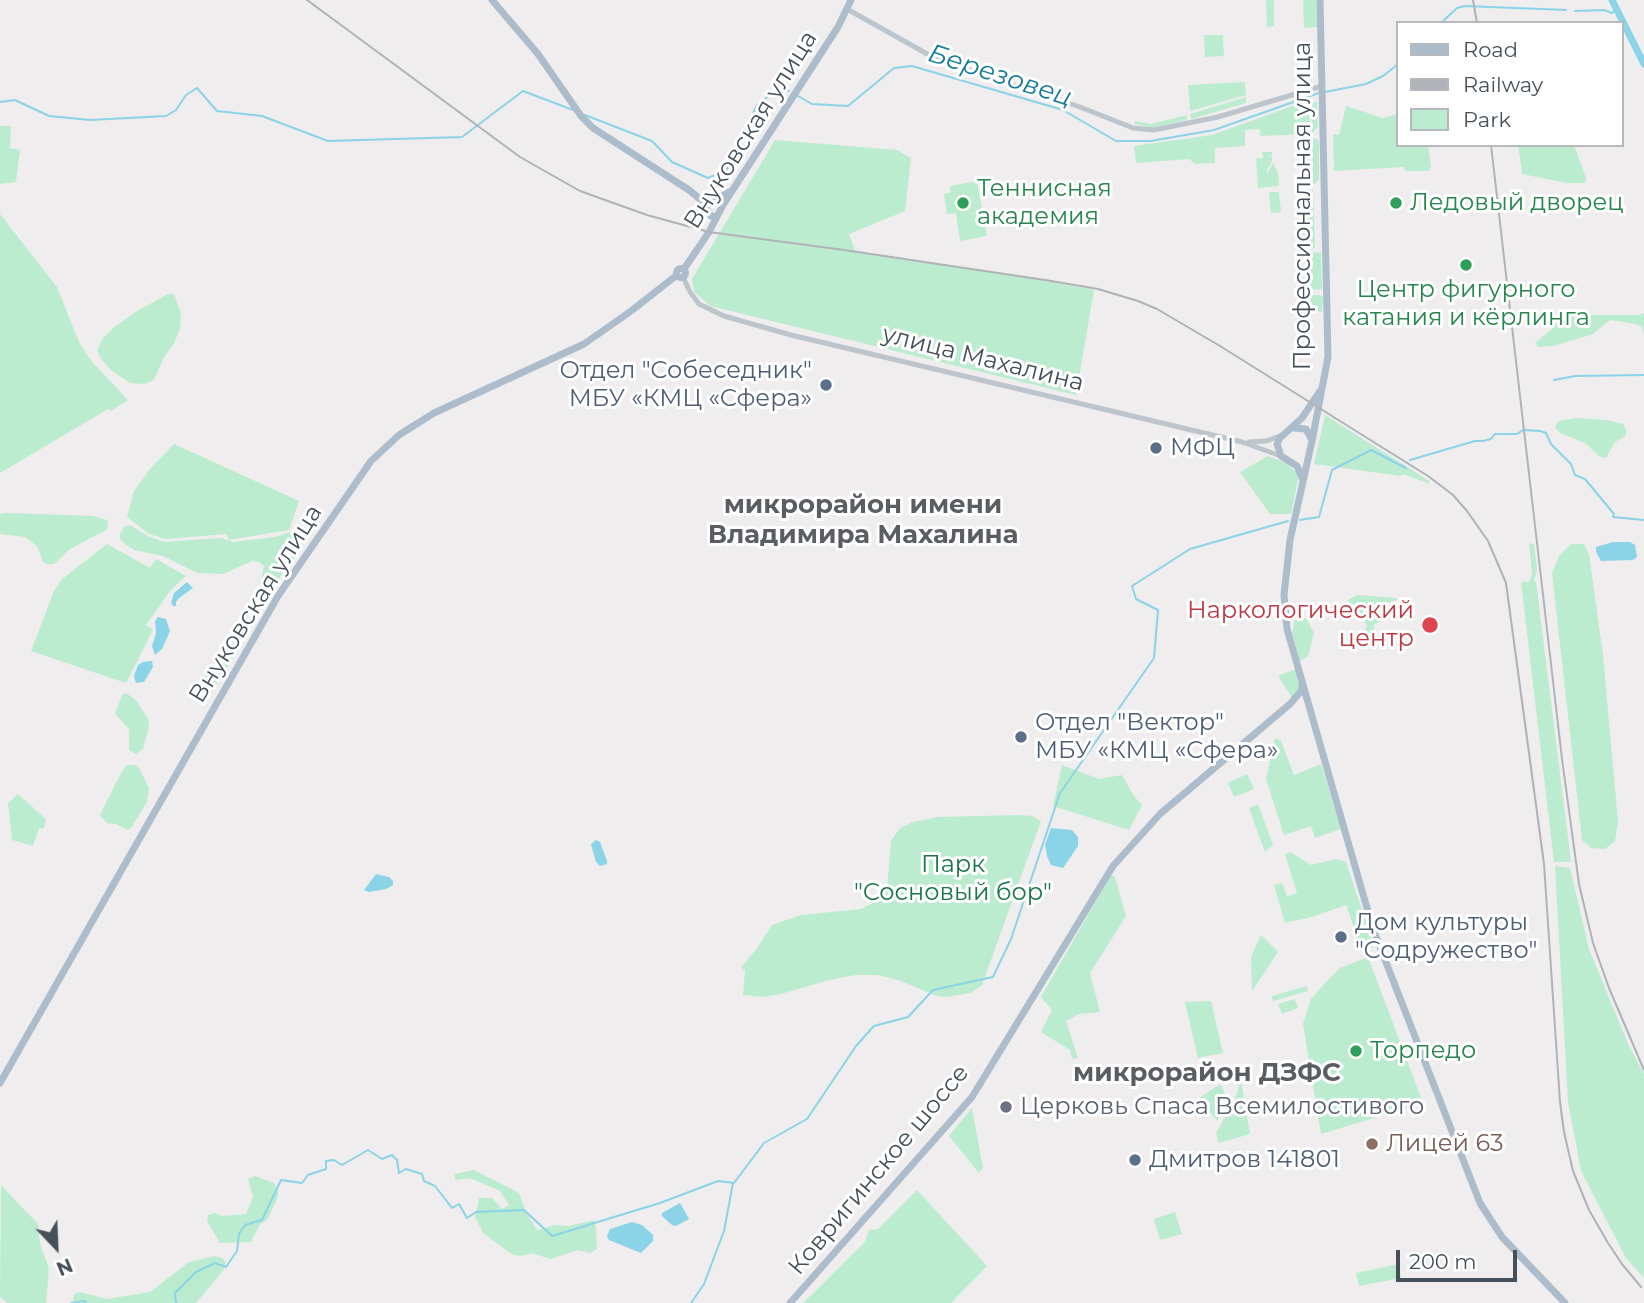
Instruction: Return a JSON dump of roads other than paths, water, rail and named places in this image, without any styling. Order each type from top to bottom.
[{"type":"main road","points":[[492,0],[538,54],[581,116],[593,128],[689,190],[712,211],[718,199],[733,190]]},
{"type":"main road","name":"Внуковская улица","points":[[0,1083],[278,596],[371,461],[399,435],[434,413],[584,344],[681,274],[697,251],[712,211],[733,190],[838,27],[851,0]]},
{"type":"main road","name":"Профессиональная улица","points":[[1303,481],[1328,348],[1320,0]]},
{"type":"main road","points":[[1323,385],[1313,404],[1294,428],[1276,444],[1284,458],[1297,466],[1303,481],[1290,540],[1284,595],[1287,629],[1302,683],[1301,700],[1312,718],[1373,929],[1480,1203],[1502,1237],[1565,1303]]},
{"type":"main road","points":[[1294,428],[1306,429],[1312,441]]},
{"type":"main road","points":[[1284,458],[1301,458],[1310,452]]},
{"type":"main road","name":"Ковригинское шоссе","points":[[790,1303],[972,1097],[1113,866],[1160,814],[1286,708],[1301,700]]},
{"type":"street","points":[[847,9],[938,60],[1080,107],[1133,128],[1154,130],[1218,117],[1322,90]]},
{"type":"street","name":"улица Махалина","points":[[681,274],[691,295],[703,307],[736,320],[1242,442],[1284,458]]},
{"type":"street","points":[[1242,442],[1266,442],[1283,435]]},
{"type":"water","points":[[1613,542],[1630,542],[1635,545],[1637,557],[1633,560],[1601,561],[1596,547]]},
{"type":"water","points":[[187,582],[193,588],[173,606],[171,603],[174,593]]},
{"type":"water","points":[[158,617],[166,619],[170,631],[162,649],[155,655],[152,646],[156,633],[155,621]]},
{"type":"water","points":[[152,661],[153,667],[144,682],[136,683],[134,676],[138,665]]},
{"type":"water","points":[[1051,828],[1072,830],[1078,837],[1078,846],[1063,868],[1051,865],[1047,856],[1045,845]]},
{"type":"water","points":[[596,840],[600,842],[607,864],[600,866],[596,862],[591,844]]},
{"type":"water","points":[[376,874],[389,877],[393,885],[369,892],[364,890]]},
{"type":"water","points":[[680,1203],[689,1219],[676,1226],[672,1225],[662,1213]]},
{"type":"water","points":[[632,1222],[642,1225],[653,1235],[653,1241],[641,1253],[609,1240],[607,1236],[610,1229]]},
{"type":"waterway","points":[[1612,0],[1622,21]]},
{"type":"waterway","name":"Березовец","points":[[1443,21],[1457,8],[1465,6],[1566,10]]},
{"type":"waterway","name":"Березовец","points":[[1575,11],[1604,10],[1612,13],[1616,10]]},
{"type":"waterway","points":[[1623,22],[1644,64]]},
{"type":"waterway","name":"Березовец","points":[[798,96],[812,104],[848,106],[894,68],[912,66],[1063,110],[1116,141],[1151,141],[1214,130],[1319,93]]},
{"type":"waterway","name":"Березовец","points":[[1325,92],[1366,84],[1396,66]]},
{"type":"waterway","name":"Березовец","points":[[0,102],[15,100],[49,116],[90,120],[166,116],[176,110],[186,95],[197,88],[217,111],[262,116],[328,141],[462,137],[523,91],[573,110]]},
{"type":"waterway","name":"Березовец","points":[[585,115],[652,141],[672,162],[708,178],[726,171],[757,105],[770,95],[783,90],[789,91]]},
{"type":"waterway","points":[[1554,380],[1575,376],[1644,375]]},
{"type":"waterway","points":[[1410,460],[1491,439],[1495,434],[1517,434],[1523,430],[1540,431],[1546,433],[1551,444],[1571,464],[1575,475],[1585,479],[1614,514],[1613,517],[1644,520]]},
{"type":"waterway","points":[[1300,520],[1319,517],[1332,470],[1371,450],[1406,468]]},
{"type":"waterway","points":[[176,1303],[175,1293],[196,1272],[215,1263],[226,1267],[237,1251],[239,1234],[245,1225],[262,1220],[281,1180],[302,1183],[308,1175],[326,1169],[326,1161],[334,1160],[342,1165],[368,1150],[382,1159],[392,1155],[397,1160],[399,1173],[406,1169],[422,1174],[424,1181],[435,1186],[452,1208],[459,1204],[467,1218],[476,1212],[524,1210],[552,1236],[660,1203],[718,1181],[734,1183],[764,1143],[807,1119],[856,1046],[874,1026],[908,1017],[933,990],[993,977],[1011,939],[1060,793],[1154,658],[1158,610],[1136,599],[1132,586],[1190,549],[1288,521]]},
{"type":"waterway","points":[[691,1303],[704,1284],[724,1231],[733,1183]]},
{"type":"waterway","points":[[71,1303],[87,1303]]},
{"type":"railway","points":[[307,0],[520,157],[580,191],[647,215],[709,232],[1045,280],[1098,289],[1138,301],[1157,309],[1220,346],[1428,476],[1453,495],[1488,541],[1506,583],[1544,864],[1560,1102],[1573,1171],[1589,1210],[1608,1243],[1641,1287]]},
{"type":"railway","points":[[1473,0],[1477,21]]},
{"type":"railway","points":[[1491,147],[1579,884],[1593,943],[1644,1070]]},
{"type":"place","name":"Теннисная академия","points":[[963,203]]},
{"type":"place","name":"Ледовый дворец","points":[[1396,203]]},
{"type":"place","name":"Центр фигурного катания и кёрлинга","points":[[1466,265]]},
{"type":"place","name":"Отдел \"Собеседник\" МБУ «КМЦ «Сфера»","points":[[826,385]]},
{"type":"place","name":"МФЦ","points":[[1156,448]]},
{"type":"place","name":"Наркологический центр","points":[[1430,625]]},
{"type":"place","name":"Отдел \"Вектор\" МБУ «КМЦ «Сфера»","points":[[1021,737]]},
{"type":"place","name":"Дом культуры \"Содружество\"","points":[[1341,937]]},
{"type":"place","name":"Торпедо","points":[[1356,1051]]},
{"type":"place","name":"Церковь Спаса Всемилостивого","points":[[1006,1107]]},
{"type":"place","name":"Лицей 63","points":[[1372,1144]]},
{"type":"place","name":"Дмитров 141801","points":[[1135,1160]]},
{"type":"district","name":"микрорайон имени Владимира Махалина","points":[[863,520]]},
{"type":"district","name":"микрорайон ДЗФС","points":[[1207,1073]]},
{"type":"park label","name":"Парк \"Сосновый бор\"","points":[[953,879]]}]
